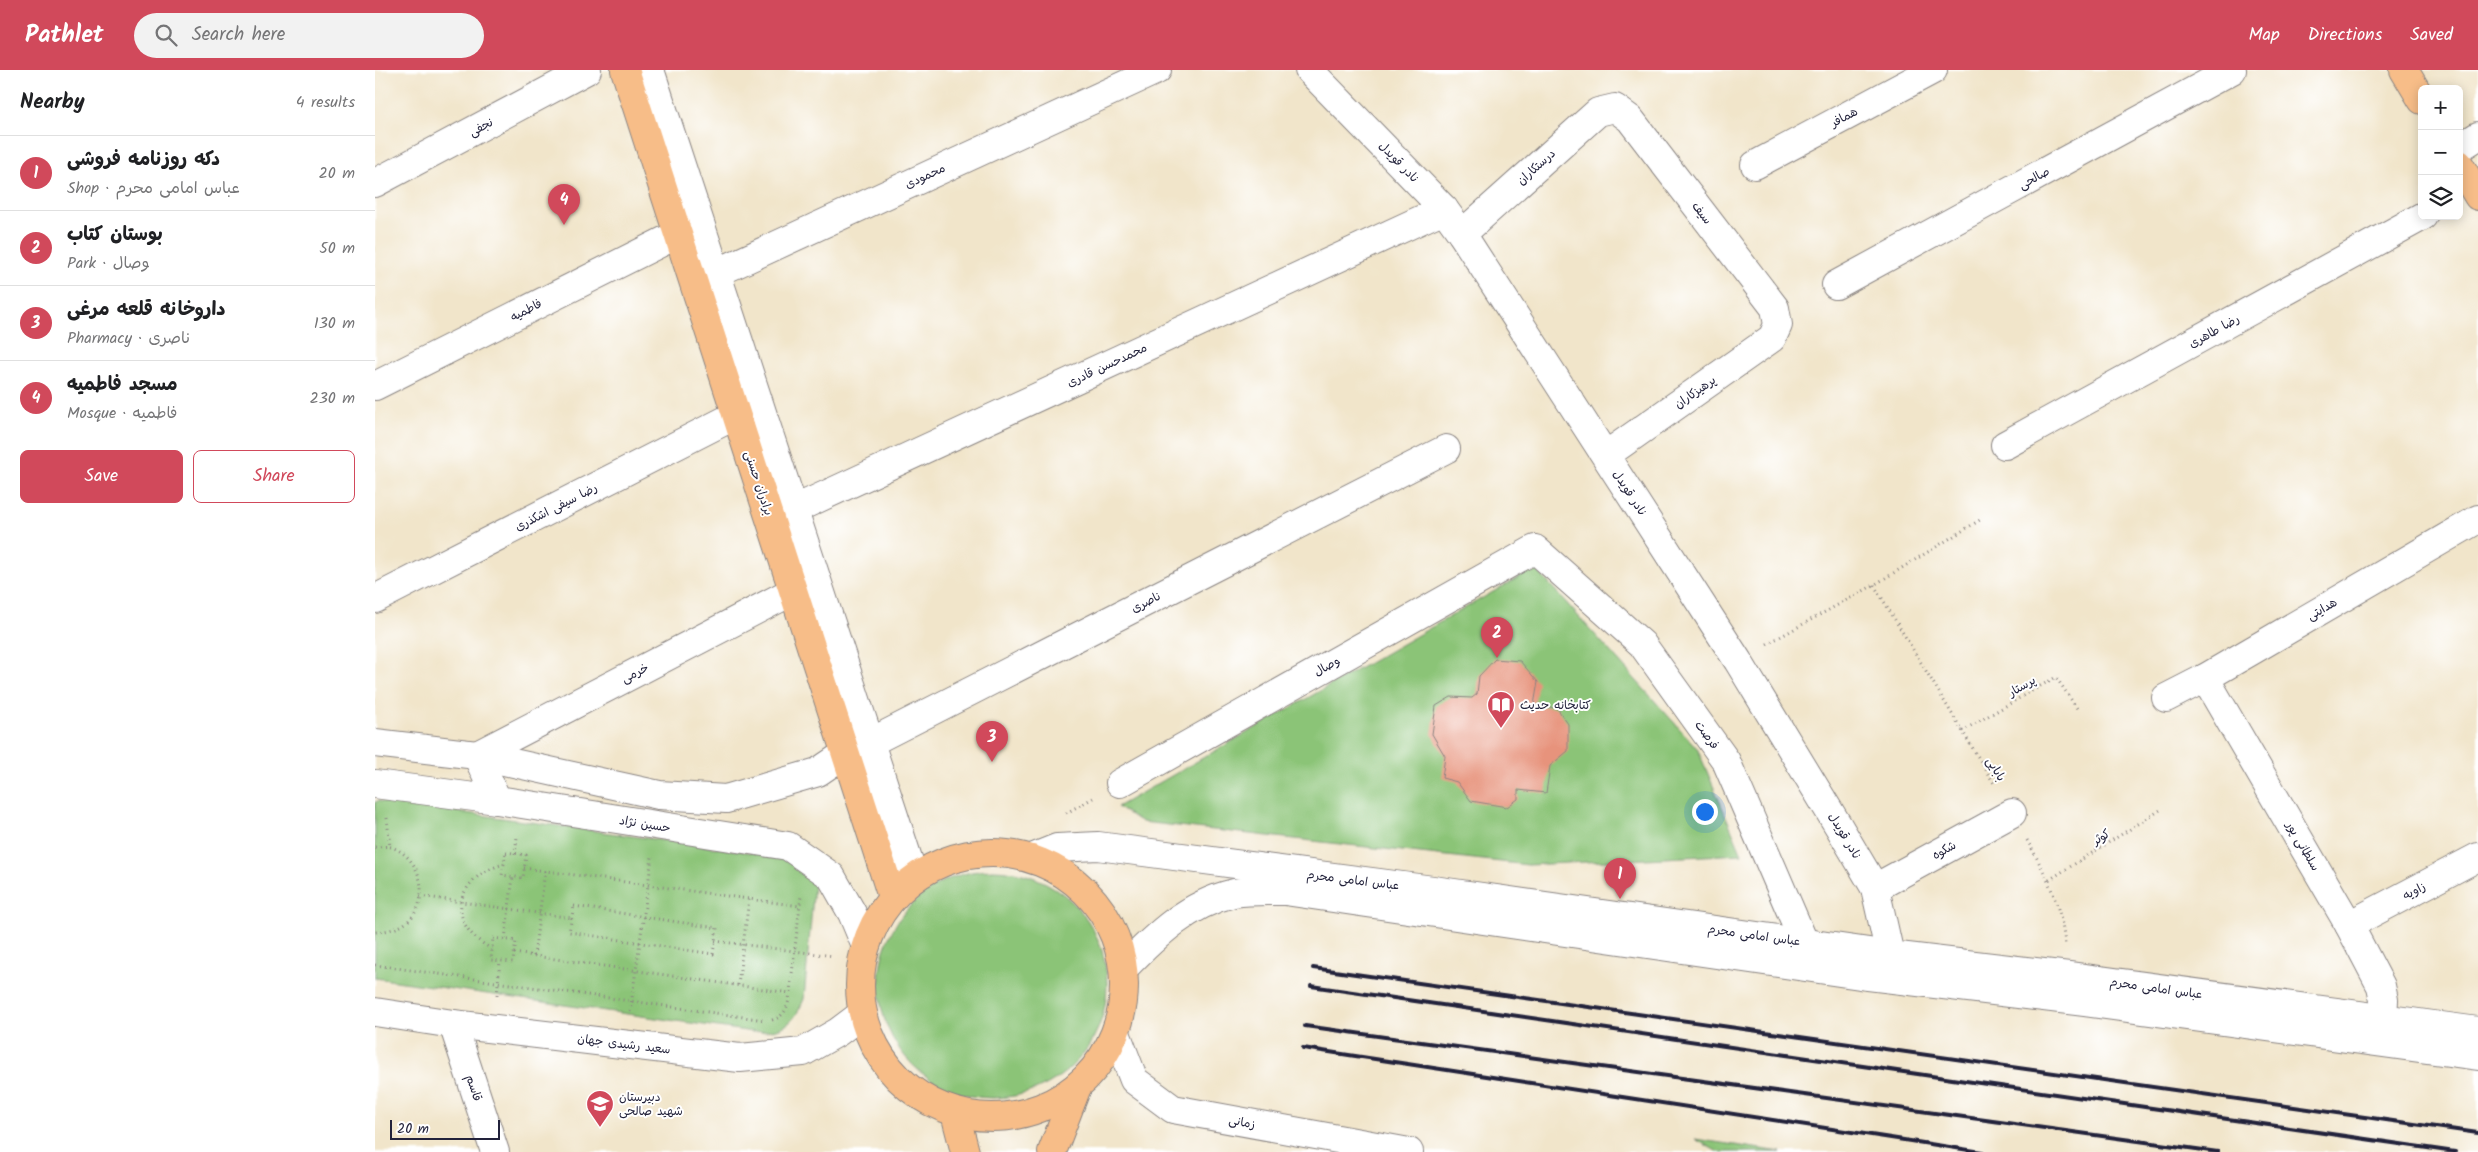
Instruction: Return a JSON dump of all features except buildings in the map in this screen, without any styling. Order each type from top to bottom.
[{"type":"main road","name":"برادران حسنی","points":[[625,70],[678,234],[705,278],[736,415],[783,517],[793,591],[857,748],[892,897]]},
{"type":"main road","points":[[2404,70],[2418,93]]},
{"type":"main road","points":[[2463,175],[2470,194]]},
{"type":"main road","points":[[995,852],[1032,858],[1066,874],[1094,900],[1114,931],[1124,968],[1124,1001],[1116,1033],[1100,1063],[1077,1087],[1040,1109],[998,1118],[955,1113],[923,1098],[895,1076],[874,1047],[862,1014],[859,979],[863,952],[876,919],[892,897],[913,877],[938,863],[966,854],[995,852]]},
{"type":"main road","points":[[1052,1152],[1077,1087]]},
{"type":"main road","points":[[955,1113],[965,1152]]},
{"type":"street","name":"نجفی","points":[[375,183],[587,70]]},
{"type":"street","points":[[650,70],[705,278],[857,748],[913,877]]},
{"type":"street","name":"محمودی","points":[[705,278],[1157,70]]},
{"type":"street","name":"نادر قویدل","points":[[1309,70],[1444,208],[1462,234],[1738,661],[1875,888],[1891,954]]},
{"type":"street","name":"همافر","points":[[1755,165],[1933,70]]},
{"type":"street","name":"صالحی","points":[[1836,285],[2231,70]]},
{"type":"street","name":"درستکاران","points":[[1462,234],[1598,112],[1615,108]]},
{"type":"street","name":"سیف","points":[[1615,108],[1631,119],[1775,308],[1778,325]]},
{"type":"street","points":[[2463,145],[2478,136]]},
{"type":"street","name":"محمدحسن قادری","points":[[783,517],[1444,208]]},
{"type":"street","name":"رضا طاهری","points":[[2005,445],[2418,219]]},
{"type":"street","name":"فاطمیه","points":[[375,386],[678,234]]},
{"type":"street","name":"پرهیزکاران","points":[[1606,455],[1772,338],[1778,325]]},
{"type":"street","name":"رضا سیفی اشکذری","points":[[375,599],[736,415]]},
{"type":"street","name":"ناصری","points":[[375,744],[477,755],[659,795],[726,799],[818,772],[857,748],[1446,449]]},
{"type":"street","name":"هدایتی","points":[[2166,698],[2205,678],[2478,519]]},
{"type":"street","name":"وصال","points":[[1120,783],[1535,549]]},
{"type":"street","name":"فرصت","points":[[1535,549],[1642,644],[1726,761],[1804,954]]},
{"type":"street","name":"خرمی","points":[[477,755],[793,591]]},
{"type":"street","name":"سلطانی پور","points":[[2205,678],[2349,925],[2381,986],[2384,1000],[2382,1031]]},
{"type":"street","points":[[477,755],[497,800]]},
{"type":"street","name":"حسین نژاد","points":[[375,784],[497,800],[788,846],[831,876],[852,913],[863,952]]},
{"type":"street","name":"شکوه","points":[[1875,888],[2012,813]]},
{"type":"street","name":"عباس امامی محرم","points":[[1032,858],[1057,848],[1098,846],[1804,954],[2095,1003],[2382,1031],[2478,1031]]},
{"type":"street","name":"زاویه","points":[[2349,925],[2478,857]]},
{"type":"street","name":"عباس امامی محرم","points":[[1124,968],[1161,930],[1195,908],[1235,893],[1285,891],[1804,954],[1891,954],[2069,976],[2382,1031],[2478,1056]]},
{"type":"street","name":"سعید رشیدی جهان","points":[[375,1012],[453,1024],[740,1058],[803,1052],[838,1032],[862,1014]]},
{"type":"street","name":"قاسم","points":[[453,1024],[495,1152]]},
{"type":"street","name":"زمانی","points":[[1116,1033],[1134,1080],[1173,1109],[1409,1152]]},
{"type":"path","points":[[1738,661],[1874,585],[1980,520]]},
{"type":"path","name":"بابایی","points":[[1874,585],[2012,813],[2049,880],[2062,917],[2069,976]]},
{"type":"path","name":"پرستار","points":[[1962,731],[2056,677],[2077,710]]},
{"type":"path","name":"کوثر","points":[[2049,880],[2162,809]]},
{"type":"path","points":[[375,847],[390,847],[406,855],[417,870],[422,888],[418,906],[408,921],[392,930],[375,932]]},
{"type":"path","points":[[506,852],[525,855],[523,878],[502,875],[504,864],[506,852]]},
{"type":"path","points":[[492,949],[482,944],[469,929],[461,914],[461,901],[466,887],[479,874],[504,864]]},
{"type":"path","points":[[524,868],[800,906]]},
{"type":"path","points":[[534,956],[538,913],[545,871]]},
{"type":"path","points":[[505,939],[513,877]]},
{"type":"path","points":[[375,965],[768,1021],[780,1018],[786,1010],[791,993],[802,890]]},
{"type":"path","points":[[625,1044],[648,891]]},
{"type":"path","points":[[420,896],[572,918]]},
{"type":"path","points":[[738,985],[749,899]]},
{"type":"path","points":[[574,906],[645,916],[717,928],[713,954],[569,932],[574,906]]},
{"type":"path","points":[[493,938],[516,940],[513,962],[491,960],[492,949],[493,938]]},
{"type":"path","points":[[715,941],[795,951],[863,952]]},
{"type":"path","points":[[514,953],[791,993]]},
{"type":"green space","points":[[1535,568],[1697,748],[1742,854],[1528,865],[1142,822],[1117,807]]},
{"type":"green space","points":[[379,801],[783,857],[807,874],[814,885],[804,999],[800,1009],[785,1026],[772,1030],[753,1032],[375,978],[375,802]]},
{"type":"green space","points":[[993,870],[1026,875],[1037,879],[1056,889],[1081,912],[1093,930],[1102,951],[1107,984],[1102,1017],[1098,1028],[1088,1047],[1065,1072],[1047,1084],[1026,1093],[993,1098],[960,1093],[949,1089],[930,1079],[905,1056],[893,1038],[884,1017],[879,984],[884,951],[888,940],[898,921],[921,896],[939,884],[960,875]]},
{"type":"green space","points":[[1695,1139],[1781,1152],[1718,1152]]},
{"type":"railway","points":[[1313,968],[2478,1133]]},
{"type":"railway","points":[[1311,986],[2455,1152]]},
{"type":"railway","points":[[1305,1026],[2218,1152]]},
{"type":"railway","points":[[1303,1048],[1982,1152]]},
{"type":"place","name":"مسجد فاطمیه","points":[[564,225]]},
{"type":"place","name":"بوستان کتاب","points":[[1497,658]]},
{"type":"place","name":"کتابخانه حدیث","points":[[1501,729]]},
{"type":"place","name":"داروخانه قلعه مرغی","points":[[992,762]]},
{"type":"place","name":"دکه روزنامه فروشی","points":[[1620,899]]},
{"type":"place","name":"دبیرستان شهید صالحی","points":[[600,1128]]}]
